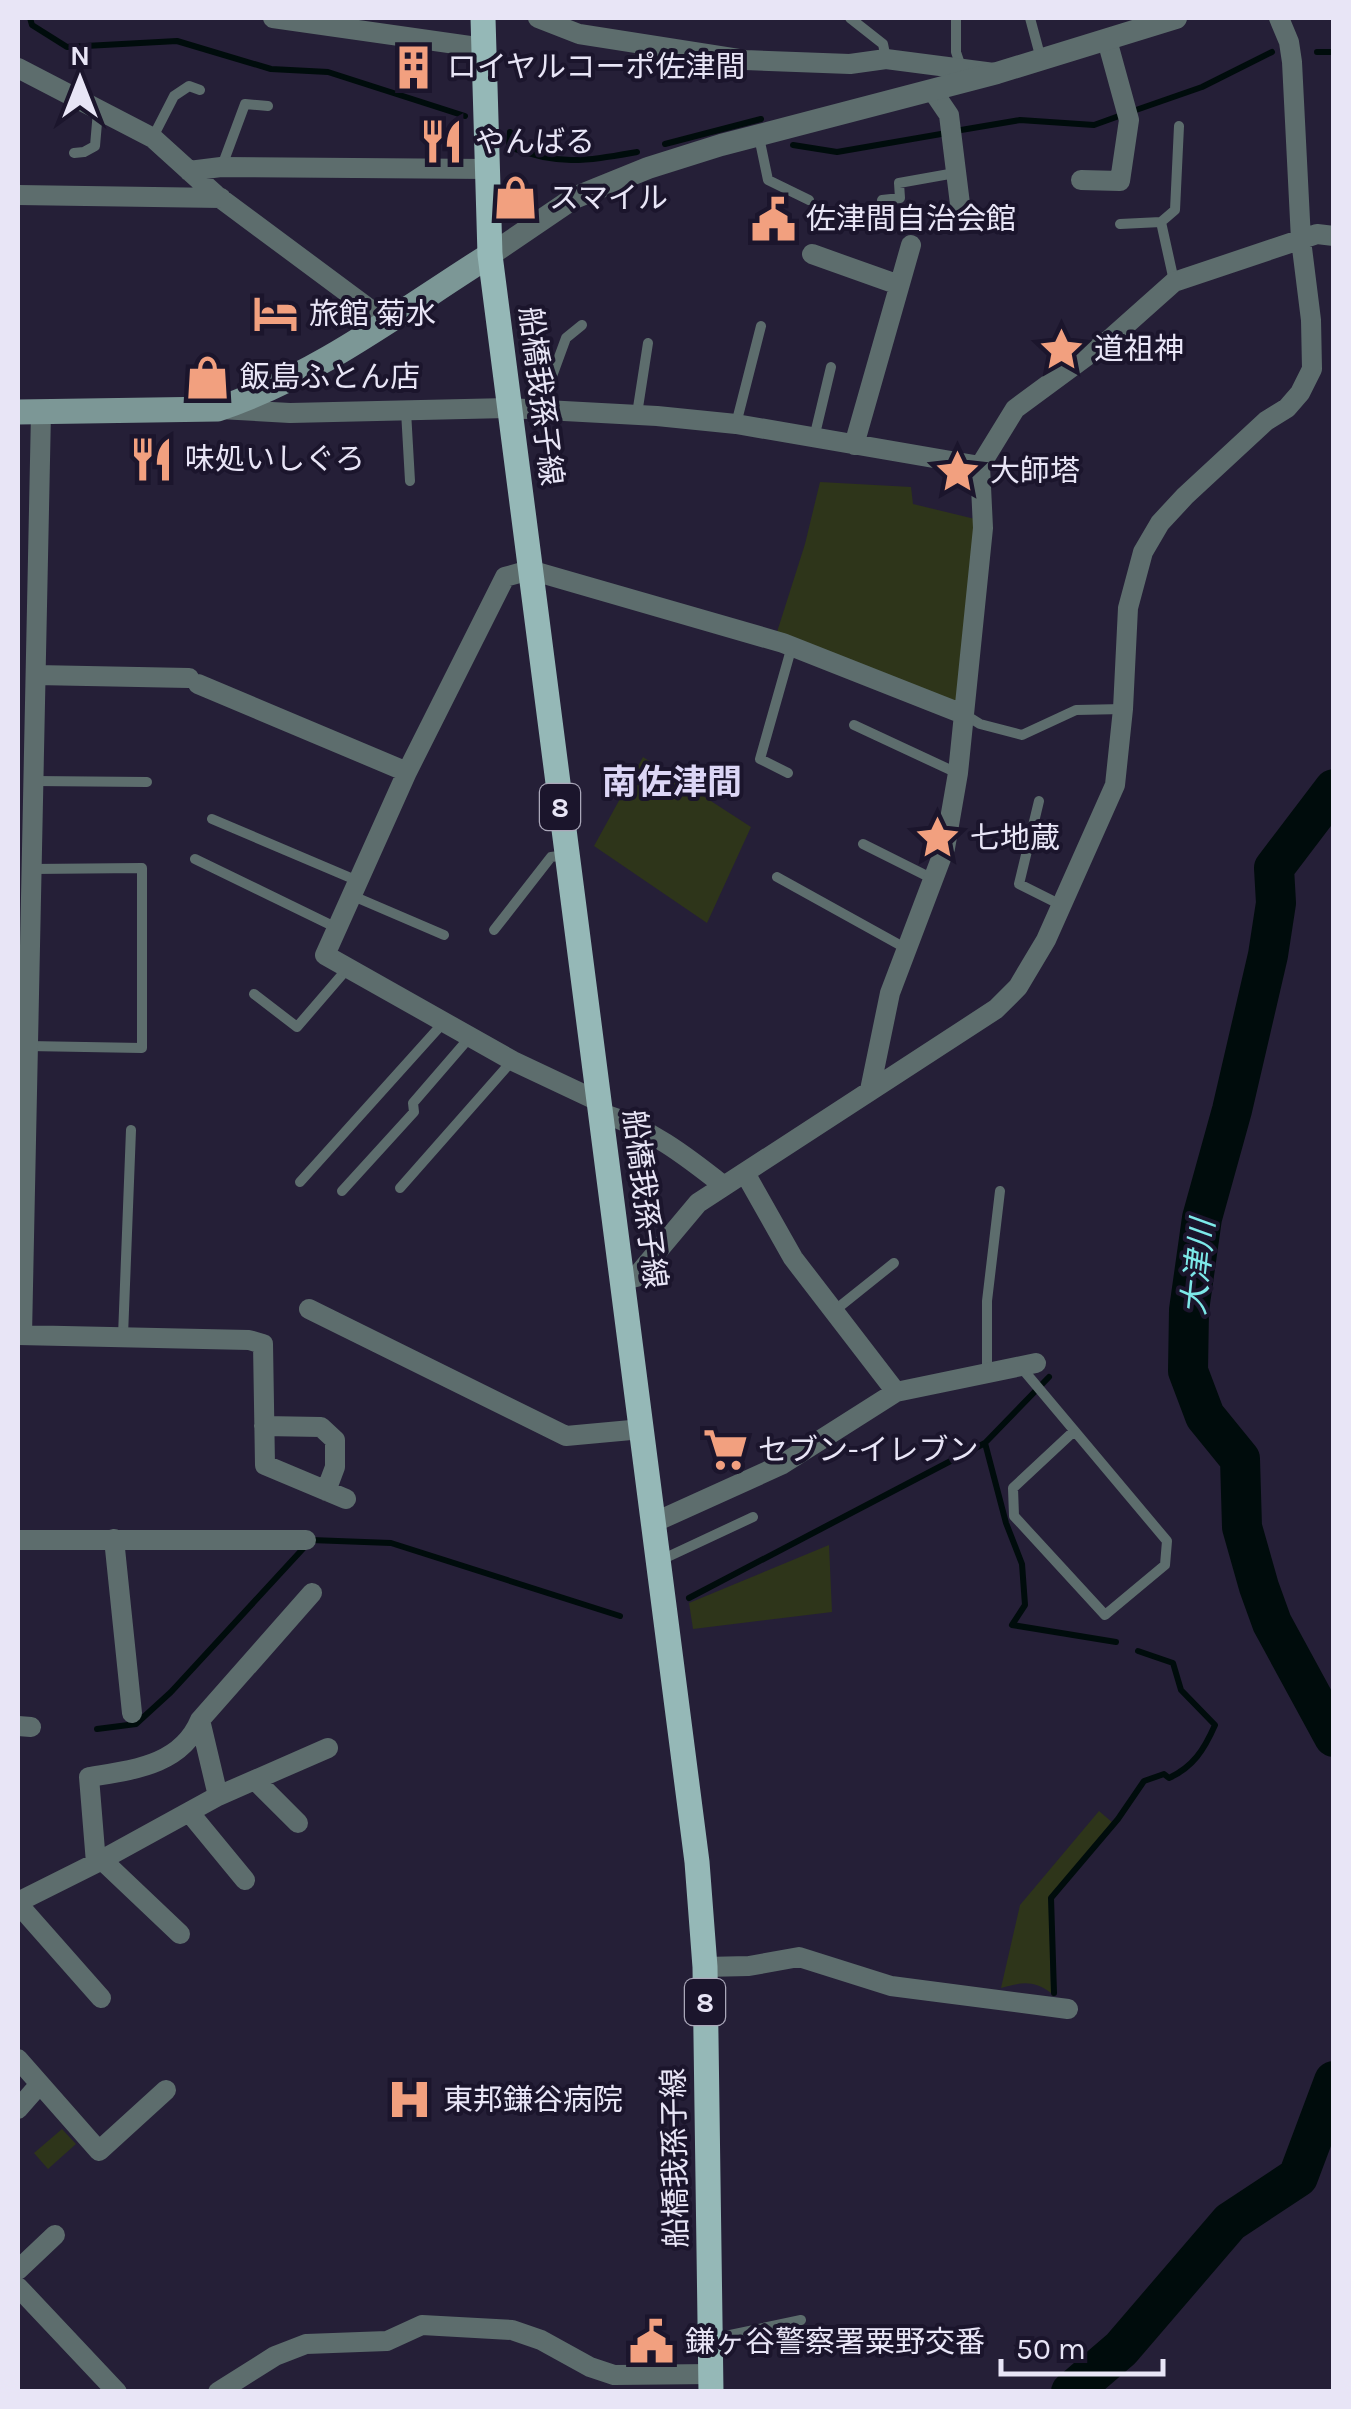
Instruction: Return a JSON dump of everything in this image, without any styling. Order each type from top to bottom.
[{"type":"main road","name":"船橋我孫子線","points":[[484,18],[490,255],[689,1783],[704,1967],[711,2383]]},
{"type":"main road","points":[[29,412],[218,409],[286,384],[354,346],[490,255]]},
{"type":"street","points":[[273,18],[484,48]]},
{"type":"street","points":[[538,18],[580,34],[745,60],[850,64],[886,59],[997,73]]},
{"type":"street","points":[[490,255],[574,198],[648,168],[997,73],[1176,18]]},
{"type":"street","points":[[623,1280],[636,1277],[682,1220],[724,1186],[996,1009],[1018,987],[1062,905],[1114,785],[1128,608],[1143,552],[1160,522],[1185,496],[1266,421],[1287,408],[1312,369],[1291,52],[1279,18]]},
{"type":"street","points":[[1081,180],[1120,181],[1127,112],[1107,40]]},
{"type":"street","points":[[18,68],[153,138],[221,198],[387,322]]},
{"type":"street","points":[[932,90],[950,116],[960,204]]},
{"type":"street","points":[[189,172],[222,167],[488,169]]},
{"type":"street","points":[[18,195],[221,198]]},
{"type":"street","points":[[870,1090],[890,992],[944,848],[958,773],[983,528],[980,466],[1015,409],[1110,338],[1174,282],[1317,234],[1334,236]]},
{"type":"street","points":[[854,446],[910,244]]},
{"type":"street","points":[[812,254],[899,285]]},
{"type":"street","points":[[218,409],[270,413],[508,408],[637,415],[736,424],[980,466]]},
{"type":"street","points":[[29,412],[36,675],[20,1335],[250,1340],[263,1344],[264,1426],[265,1465],[336,1495],[334,1440],[320,1427],[264,1426]]},
{"type":"street","points":[[724,1186],[681,1152],[324,955],[407,772],[505,577],[530,570],[792,646],[963,714]]},
{"type":"street","points":[[36,675],[194,681],[407,772]]},
{"type":"street","points":[[745,1173],[793,1258],[896,1392]]},
{"type":"street","points":[[309,1309],[566,1436],[642,1430]]},
{"type":"street","points":[[655,1522],[780,1465],[896,1392],[1028,1364]]},
{"type":"street","points":[[114,1539],[132,1713]]},
{"type":"street","points":[[18,1540],[306,1540]]},
{"type":"street","points":[[180,1934],[99,1861],[89,1777],[149,1767],[176,1751],[194,1735],[200,1720],[312,1593]]},
{"type":"street","points":[[200,1720],[218,1796]]},
{"type":"street","points":[[101,1998],[18,1903],[218,1796],[328,1748]]},
{"type":"street","points":[[255,1780],[298,1824]]},
{"type":"street","points":[[189,1812],[244,1880]]},
{"type":"street","points":[[704,1967],[749,1966],[799,1957],[891,1986],[1068,2009]]},
{"type":"street","points":[[18,2059],[99,2151],[167,2090]]},
{"type":"street","points":[[18,2109],[39,2084]]},
{"type":"street","points":[[18,2270],[55,2235]]},
{"type":"street","points":[[18,2287],[118,2392]]},
{"type":"street","points":[[218,2392],[276,2356],[306,2344],[387,2341],[422,2325],[512,2330],[614,2375],[711,2383]]},
{"type":"lane","points":[[850,18],[884,44],[886,59]]},
{"type":"lane","points":[[956,18],[956,52],[961,68]]},
{"type":"lane","points":[[1030,18],[1041,60]]},
{"type":"lane","points":[[153,138],[174,96],[189,86],[200,90]]},
{"type":"lane","points":[[222,167],[245,104],[268,106]]},
{"type":"lane","points":[[74,153],[96,146],[98,111]]},
{"type":"lane","points":[[1120,224],[1162,222],[1175,210],[1179,126]]},
{"type":"lane","points":[[758,136],[768,180],[809,200]]},
{"type":"lane","points":[[882,200],[900,198],[899,183],[956,173]]},
{"type":"lane","points":[[1162,222],[1174,282]]},
{"type":"lane","points":[[540,410],[566,338],[582,324]]},
{"type":"lane","points":[[736,424],[761,326]]},
{"type":"lane","points":[[637,415],[648,343]]},
{"type":"lane","points":[[813,440],[831,367]]},
{"type":"lane","points":[[406,412],[410,481]]},
{"type":"lane","points":[[788,773],[760,759],[792,646]]},
{"type":"lane","points":[[963,714],[980,724],[1022,734],[1076,710],[1123,709]]},
{"type":"lane","points":[[854,725],[958,773]]},
{"type":"lane","points":[[34,781],[147,782]]},
{"type":"lane","points":[[1039,801],[1019,884],[1062,905]]},
{"type":"lane","points":[[212,818],[444,935]]},
{"type":"lane","points":[[863,844],[934,880]]},
{"type":"lane","points":[[494,930],[550,857],[566,854]]},
{"type":"lane","points":[[195,859],[338,928]]},
{"type":"lane","points":[[28,1046],[142,1048],[142,868],[32,869]]},
{"type":"lane","points":[[777,877],[908,950]]},
{"type":"lane","points":[[254,994],[297,1027],[347,969]]},
{"type":"lane","points":[[300,1182],[444,1022]]},
{"type":"lane","points":[[342,1191],[414,1112],[413,1103],[470,1037]]},
{"type":"lane","points":[[400,1188],[513,1061]]},
{"type":"lane","points":[[123,1337],[130,1130]]},
{"type":"lane","points":[[987,1372],[986,1302],[1000,1191]]},
{"type":"lane","points":[[834,1311],[894,1264]]},
{"type":"lane","points":[[1028,1364],[1039,1389],[1167,1541],[1164,1565],[1105,1615],[1014,1516],[1013,1488],[1074,1432]]},
{"type":"lane","points":[[660,1560],[753,1517]]},
{"type":"lane","points":[[710,2339],[801,2320]]},
{"type":"green space","points":[[820,482],[911,487],[913,504],[975,519],[961,698],[954,702],[777,632]]},
{"type":"green space","points":[[643,757],[751,827],[707,923],[594,846]]},
{"type":"green space","points":[[829,1545],[832,1612],[693,1629],[689,1603]]},
{"type":"green space","points":[[1099,1811],[1113,1823],[1049,1899],[1051,1993],[1027,1983],[1001,1988],[1020,1905]]},
{"type":"green space","points":[[62,2129],[76,2144],[48,2169],[34,2153]]},
{"type":"waterway","points":[[30,18],[32,25],[67,47],[177,41],[271,69],[328,72],[465,116]]},
{"type":"waterway","points":[[1136,110],[1202,87],[1272,52]]},
{"type":"waterway","points":[[1317,52],[1334,52]]},
{"type":"waterway","points":[[961,130],[1020,120],[1094,125],[1119,116]]},
{"type":"waterway","points":[[665,144],[761,119]]},
{"type":"waterway","points":[[510,132],[509,147],[543,157],[587,159],[637,152]]},
{"type":"waterway","points":[[793,145],[837,152],[941,134]]},
{"type":"waterway","name":"大津川","points":[[1334,789],[1274,868],[1276,903],[1268,955],[1202,1218],[1189,1310],[1188,1371],[1205,1416],[1240,1459],[1242,1527],[1259,1587],[1272,1623],[1334,1737]]},
{"type":"waterway","points":[[689,1598],[985,1443],[1049,1377]]},
{"type":"waterway","points":[[985,1443],[1006,1523],[1022,1564],[1025,1605],[1012,1625],[1116,1642]]},
{"type":"waterway","points":[[97,1729],[136,1724],[171,1692],[311,1540],[391,1543],[620,1616]]},
{"type":"waterway","points":[[1054,1993],[1051,1898],[1118,1819],[1144,1781],[1164,1774],[1169,1778],[1185,1769],[1202,1750],[1215,1725],[1181,1690],[1173,1663],[1138,1651]]},
{"type":"waterway","name":"大津川","points":[[1071,2392],[1121,2349],[1230,2222],[1298,2177],[1334,2081]]},
{"type":"place","name":"ロイヤルコーポ佐津間","points":[[414,67]]},
{"type":"place","name":"やんばる","points":[[442,142]]},
{"type":"place","name":"スマイル","points":[[516,198]]},
{"type":"place","name":"佐津間自治会館","points":[[773,219]]},
{"type":"place","name":"旅館 菊水","points":[[276,314]]},
{"type":"place","name":"道祖神","points":[[1061,349]]},
{"type":"place","name":"飯島ふとん店","points":[[207,377]]},
{"type":"place","name":"味処いしぐろ","points":[[152,459]]},
{"type":"place","name":"大師塔","points":[[957,471]]},
{"type":"place","name":"七地蔵","points":[[937,838]]},
{"type":"place","name":"セブン-イレブン","points":[[725,1450]]},
{"type":"place","name":"東邦鎌谷病院","points":[[410,2100]]},
{"type":"place","name":"鎌ヶ谷警察署粟野交番","points":[[652,2342]]},
{"type":"district","name":"南佐津間","points":[[672,782]]}]
